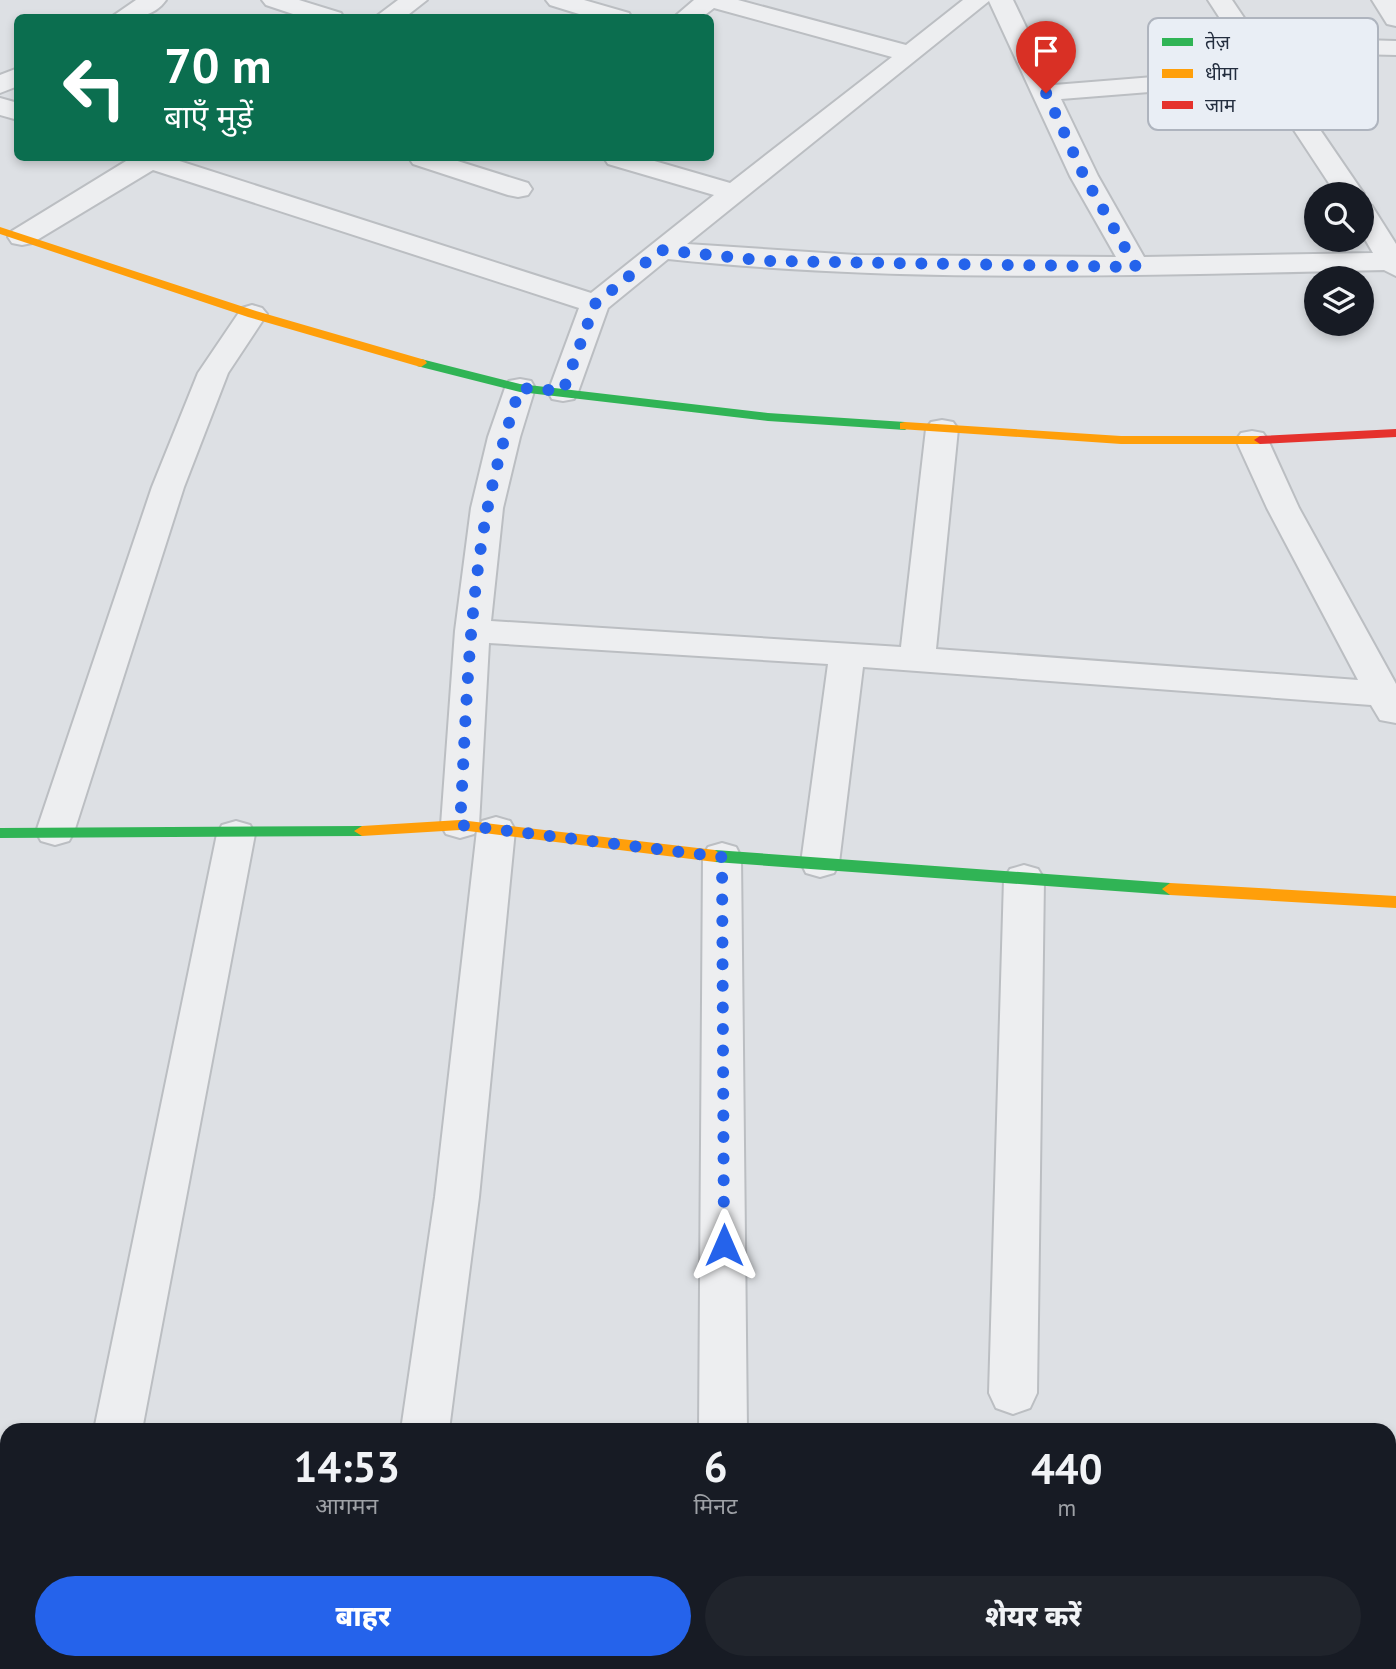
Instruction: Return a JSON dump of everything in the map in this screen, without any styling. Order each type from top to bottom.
[{"type":"street","points":[[129,14],[154,0]]},
{"type":"street","points":[[274,0],[319,14]]},
{"type":"street","points":[[392,14],[415,0]]},
{"type":"street","points":[[558,0],[606,14]]},
{"type":"street","points":[[691,14],[710,0],[911,54]]},
{"type":"street","points":[[563,391],[595,304],[732,192],[978,0]]},
{"type":"street","points":[[1001,0],[1084,176],[1136,267]]},
{"type":"street","points":[[1220,0],[1232,18]]},
{"type":"street","points":[[1384,0],[1396,19]]},
{"type":"street","points":[[1378,48],[1396,48]]},
{"type":"street","points":[[1046,93],[1148,85]]},
{"type":"street","points":[[1306,130],[1342,182]]},
{"type":"street","points":[[11,234],[144,161]]},
{"type":"street","points":[[158,161],[595,304]]},
{"type":"street","points":[[431,161],[518,189]]},
{"type":"street","points":[[627,161],[732,192]]},
{"type":"street","points":[[1374,232],[1394,264]]},
{"type":"street","points":[[11,234],[252,314],[447,371],[520,388],[768,417],[1121,440],[1252,440],[1396,433]]},
{"type":"street","points":[[661,250],[769,261],[1136,267],[1394,264]]},
{"type":"street","points":[[55,832],[168,487],[213,373],[252,314]]},
{"type":"street","points":[[426,1423],[457,1197],[478,827],[472,631],[488,508],[504,437],[520,388]]},
{"type":"street","points":[[917,659],[942,429]]},
{"type":"street","points":[[1252,440],[1283,508],[1390,706]]},
{"type":"street","points":[[472,631],[917,659],[1390,706]]},
{"type":"street","points":[[820,863],[847,654]]},
{"type":"street","points":[[0,833],[323,833],[478,827],[722,857],[1396,902]]},
{"type":"street","points":[[119,1423],[236,834]]},
{"type":"street","points":[[722,857],[723,1423]]},
{"type":"street","points":[[1013,1393],[1024,879]]},
{"type":"traffic: fast","points":[[421,363],[520,388],[768,417],[905,426]]},
{"type":"traffic: fast","points":[[0,833],[362,831]]},
{"type":"traffic: fast","points":[[715,856],[1170,889]]},
{"type":"traffic: slow","points":[[0,230],[252,314],[421,363]]},
{"type":"traffic: slow","points":[[905,426],[1121,440],[1260,440]]},
{"type":"traffic: slow","points":[[362,831],[460,825],[715,856]]},
{"type":"traffic: slow","points":[[1170,889],[1396,902]]},
{"type":"traffic: jam","points":[[1260,440],[1396,433]]},
{"type":"route","points":[[724,1245],[722,857],[460,825],[472,631],[488,508],[504,437],[520,388],[563,391],[595,304],[661,250],[769,261],[1136,267],[1084,176],[1046,93]]}]
